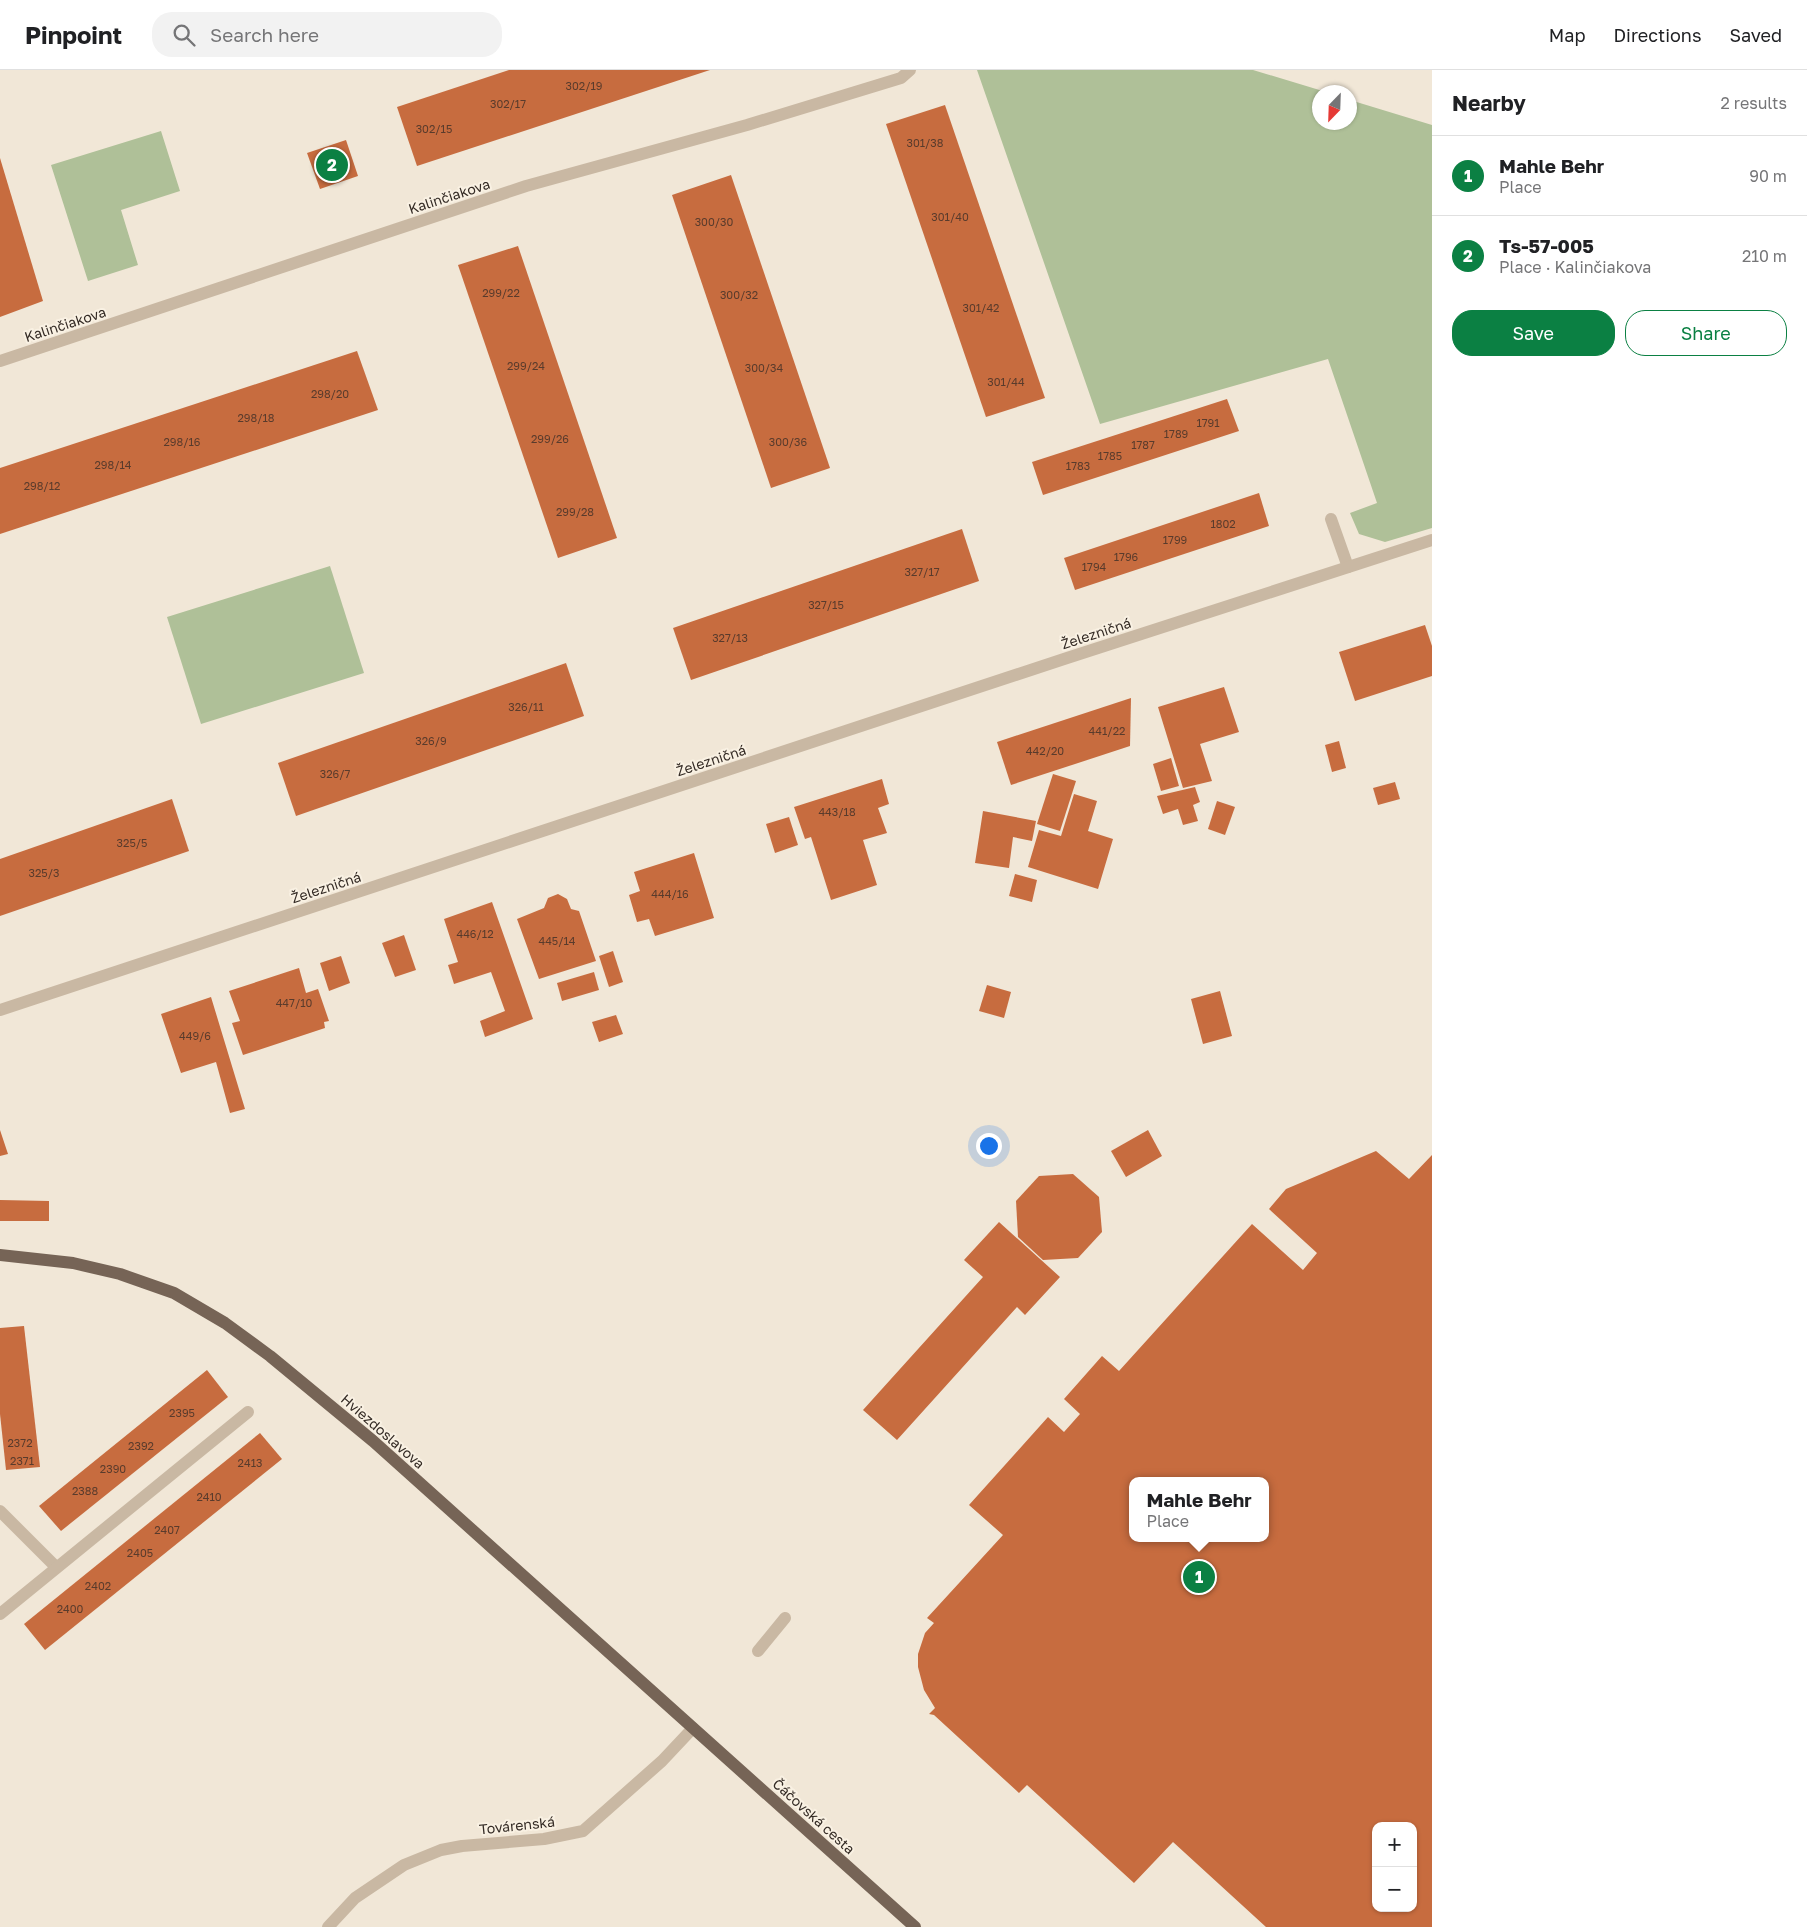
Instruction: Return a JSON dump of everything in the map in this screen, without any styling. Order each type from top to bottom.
[{"type":"main road","name":"Hviezdoslavova","points":[[0,1255],[73,1263],[120,1274],[174,1293],[225,1323],[270,1356],[373,1441],[693,1728]]},
{"type":"main road","name":"Čáčovská cesta","points":[[693,1728],[915,1927]]},
{"type":"street","name":"Kalinčiakova","points":[[0,361],[526,186],[747,125],[901,78],[910,70]]},
{"type":"street","points":[[1332,519],[1348,568]]},
{"type":"street","name":"Železničná","points":[[0,1010],[1432,540]]},
{"type":"street","points":[[0,1614],[248,1412]]},
{"type":"street","points":[[0,1511],[56,1567]]},
{"type":"street","points":[[758,1651],[785,1618]]},
{"type":"street","name":"Továrenská","points":[[328,1927],[355,1898],[404,1865],[441,1850],[462,1846],[544,1839],[583,1831],[662,1761],[693,1728]]},
{"type":"green space","points":[[977,70],[1253,70],[1312,88],[1312,130],[1357,130],[1357,102],[1432,125],[1432,528],[1385,542],[1359,534],[1350,513],[1377,503],[1328,359],[1100,424]]},
{"type":"green space","points":[[161,131],[180,191],[121,210],[138,265],[88,281],[51,165]]},
{"type":"green space","points":[[330,566],[364,673],[201,724],[167,617]]},
{"type":"building","points":[[509,70],[710,70],[417,166],[397,107]]},
{"type":"building","points":[[945,105],[1045,398],[986,417],[886,124]]},
{"type":"building","points":[[346,140],[358,176],[320,189],[307,153]]},
{"type":"building","points":[[0,158],[43,301],[0,317]]},
{"type":"building","points":[[731,175],[830,468],[771,488],[672,195]]},
{"type":"building","points":[[518,246],[617,538],[558,558],[458,265]]},
{"type":"building","points":[[357,351],[378,410],[0,534],[0,468]]},
{"type":"building","points":[[1227,399],[1239,431],[1043,495],[1032,462]]},
{"type":"building","points":[[1259,493],[1269,526],[1075,590],[1064,558]]},
{"type":"building","points":[[962,529],[979,581],[691,680],[673,628]]},
{"type":"building","points":[[1425,625],[1432,646],[1432,676],[1355,701],[1339,652]]},
{"type":"building","points":[[566,663],[584,716],[296,816],[278,763]]},
{"type":"building","points":[[1224,687],[1239,732],[1200,744],[1212,781],[1183,788],[1158,707]]},
{"type":"building","points":[[1131,698],[1130,746],[1011,785],[997,742]]},
{"type":"building","points":[[1339,741],[1346,768],[1332,772],[1325,745]]},
{"type":"building","points":[[1171,758],[1179,786],[1161,791],[1153,764]]},
{"type":"building","points":[[1053,774],[1076,781],[1060,831],[1037,824]]},
{"type":"building","points":[[882,779],[889,804],[878,808],[887,833],[863,840],[877,885],[831,900],[811,837],[805,839],[794,807]]},
{"type":"building","points":[[1395,782],[1400,799],[1378,805],[1373,788]]},
{"type":"building","points":[[1195,787],[1200,802],[1193,805],[1198,821],[1183,825],[1178,809],[1163,814],[1157,796]]},
{"type":"building","points":[[1074,794],[1097,801],[1088,831],[1113,839],[1098,889],[1028,867],[1039,830],[1061,836]]},
{"type":"building","points":[[172,799],[189,851],[0,916],[0,859]]},
{"type":"building","points":[[1217,801],[1235,807],[1225,835],[1208,829]]},
{"type":"building","points":[[983,811],[1036,821],[1032,841],[1013,837],[1009,868],[975,863]]},
{"type":"building","points":[[789,817],[798,845],[775,853],[766,824]]},
{"type":"building","points":[[694,853],[714,918],[655,936],[649,919],[637,922],[629,895],[640,891],[634,872]]},
{"type":"building","points":[[1015,874],[1037,880],[1032,902],[1009,896]]},
{"type":"building","points":[[558,894],[567,899],[571,909],[579,911],[596,961],[539,979],[517,919],[544,908],[548,898]]},
{"type":"building","points":[[492,902],[533,1019],[485,1037],[480,1021],[505,1011],[491,972],[454,984],[448,965],[458,962],[444,919]]},
{"type":"building","points":[[404,935],[416,970],[395,977],[382,943]]},
{"type":"building","points":[[613,951],[623,982],[609,987],[599,956]]},
{"type":"building","points":[[341,956],[350,983],[329,991],[320,963]]},
{"type":"building","points":[[299,968],[306,993],[318,989],[329,1021],[324,1022],[325,1028],[243,1055],[232,1023],[240,1021],[229,991]]},
{"type":"building","points":[[594,972],[599,990],[562,1001],[557,983]]},
{"type":"building","points":[[987,985],[1011,992],[1004,1018],[979,1011]]},
{"type":"building","points":[[1220,991],[1232,1036],[1203,1044],[1191,999]]},
{"type":"building","points":[[211,997],[245,1109],[230,1113],[216,1062],[181,1073],[161,1014]]},
{"type":"building","points":[[616,1015],[623,1034],[599,1042],[592,1022]]},
{"type":"building","points":[[0,1130],[8,1154],[0,1156]]},
{"type":"building","points":[[1148,1130],[1162,1156],[1126,1177],[1111,1151]]},
{"type":"building","points":[[1376,1151],[1409,1179],[1432,1155],[1432,1927],[1266,1927],[1173,1842],[1134,1883],[1027,1785],[1019,1793],[934,1715],[929,1714],[935,1708],[924,1690],[918,1667],[918,1654],[925,1633],[934,1623],[927,1618],[1003,1535],[969,1505],[1048,1417],[1064,1432],[1080,1414],[1064,1399],[1102,1356],[1119,1371],[1252,1224],[1303,1270],[1317,1253],[1269,1209],[1286,1189]]},
{"type":"building","points":[[1073,1174],[1099,1197],[1102,1232],[1078,1258],[1043,1260],[1018,1237],[1016,1201],[1039,1176]]},
{"type":"building","points":[[0,1200],[49,1201],[49,1221],[0,1221]]},
{"type":"building","points":[[999,1222],[1060,1277],[1025,1315],[1017,1307],[897,1440],[863,1410],[983,1277],[964,1260]]},
{"type":"building","points":[[24,1326],[40,1467],[6,1470],[0,1414],[0,1328]]},
{"type":"building","points":[[207,1370],[228,1397],[61,1531],[39,1506]]},
{"type":"building","points":[[260,1433],[282,1459],[45,1650],[24,1624]]},
{"type":"place","name":"Ts-57-005","points":[[332,165]]},
{"type":"place","name":"Mahle Behr","points":[[1199,1577]]}]
